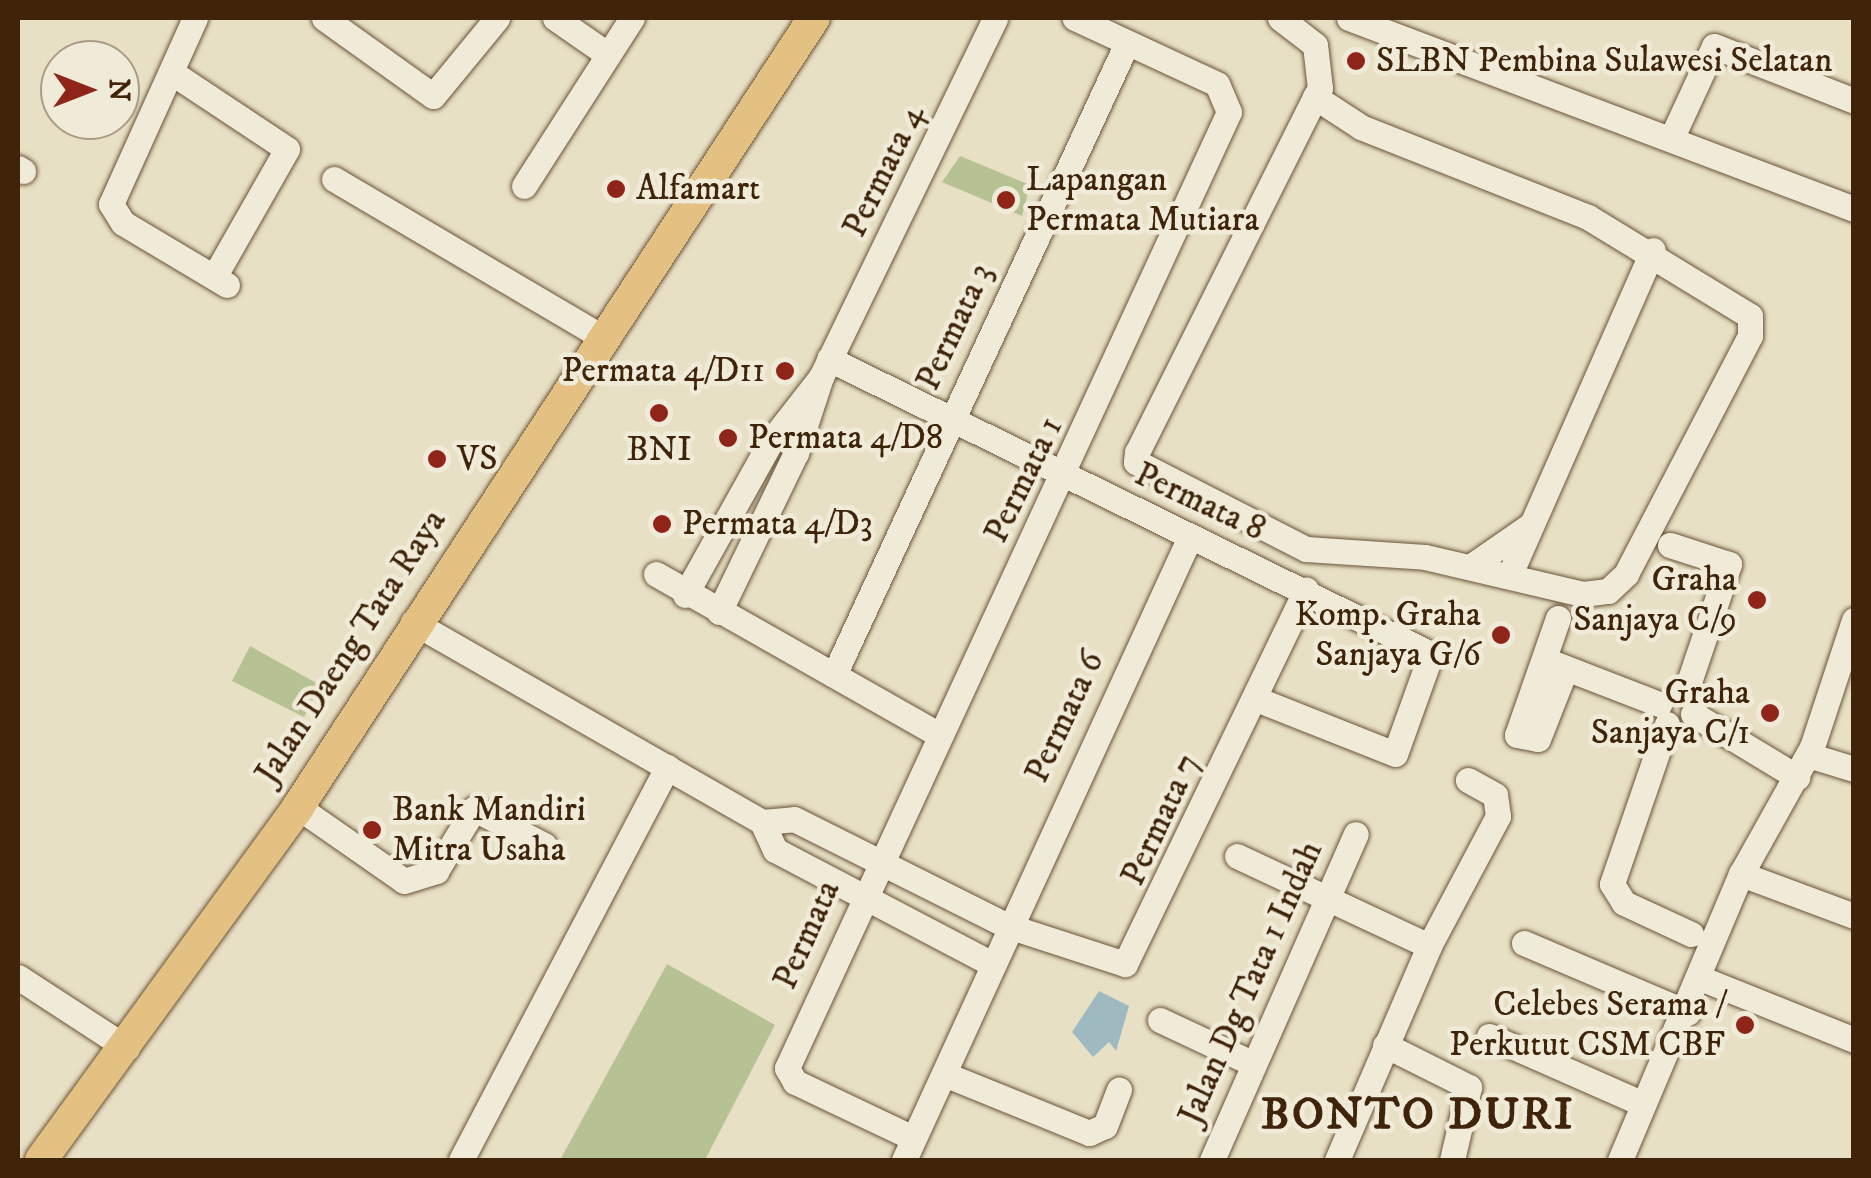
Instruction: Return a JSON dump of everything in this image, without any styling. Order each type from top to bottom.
[{"type":"main road","name":"Jalan Daeng Tata Raya","points":[[41,1160],[127,1048],[298,806],[412,622],[814,18]]},
{"type":"street","points":[[170,72],[286,149],[221,281],[112,210],[170,72],[195,18]]},
{"type":"street","points":[[324,18],[433,96],[497,18]]},
{"type":"street","points":[[555,18],[607,54]]},
{"type":"street","points":[[524,186],[632,18]]},
{"type":"street","name":"Permata 4","points":[[827,363],[995,18]]},
{"type":"street","points":[[1075,18],[1127,42]]},
{"type":"street","points":[[1280,18],[1315,45],[1316,96],[1136,462],[1306,549],[1470,567],[1583,594],[1617,585],[1750,336],[1744,312],[1652,250],[1360,127],[1316,96]]},
{"type":"street","points":[[1349,18],[1854,209]]},
{"type":"street","name":"Permata 1","points":[[878,864],[1066,477],[1226,122],[1217,84],[1127,42]]},
{"type":"street","name":"Permata 3","points":[[949,423],[1127,42]]},
{"type":"street","points":[[1672,137],[1714,46],[1854,101]]},
{"type":"street","points":[[334,179],[602,337]]},
{"type":"street","points":[[1510,574],[1652,250]]},
{"type":"street","points":[[827,363],[1066,477]]},
{"type":"street","points":[[685,595],[770,441],[827,363]]},
{"type":"street","points":[[720,612],[796,453],[827,363]]},
{"type":"street","points":[[834,675],[949,423]]},
{"type":"street","name":"Permata 8","points":[[1066,477],[1189,539],[1306,589],[1431,654],[1395,754],[1256,699]]},
{"type":"street","points":[[1470,567],[1532,524]]},
{"type":"street","name":"Permata 6","points":[[1008,926],[1189,539]]},
{"type":"street","points":[[1670,545],[1729,564],[1689,704]]},
{"type":"street","points":[[656,574],[685,595],[939,735]]},
{"type":"street","name":"Permata 7","points":[[1008,926],[1116,964],[1134,959],[1306,589]]},
{"type":"street","points":[[1558,618],[1555,663],[1663,714],[1689,704],[1806,760],[1846,765]]},
{"type":"street","points":[[1620,1160],[1688,1013],[1741,874],[1806,760],[1854,620]]},
{"type":"street","points":[[412,622],[762,822],[776,850],[992,964]]},
{"type":"street","points":[[1663,714],[1612,884],[1624,903],[1691,934]]},
{"type":"street","points":[[461,1160],[667,767]]},
{"type":"street","points":[[1337,1160],[1429,946],[1498,816],[1495,795],[1468,780]]},
{"type":"street","points":[[298,806],[404,881],[436,871],[474,810],[544,845]]},
{"type":"street","points":[[762,822],[794,819],[878,864]]},
{"type":"street","name":"Jalan Dg Tata 1 Indah","points":[[1212,1160],[1321,896],[1356,834]]},
{"type":"street","points":[[1237,856],[1429,946]]},
{"type":"street","name":"Permata","points":[[908,1149],[788,1076],[861,897],[878,864],[1008,926]]},
{"type":"street","points":[[1741,874],[1854,916]]},
{"type":"street","points":[[908,1149],[1008,926]]},
{"type":"street","points":[[1524,943],[1688,1013]]},
{"type":"street","points":[[18,976],[127,1048]]},
{"type":"street","points":[[1700,978],[1854,1040]]},
{"type":"street","points":[[1160,1020],[1252,1063]]},
{"type":"street","points":[[1488,1036],[1643,1104]]},
{"type":"street","points":[[1385,1045],[1469,1086],[1452,1160]]},
{"type":"street","points":[[944,1074],[1089,1133],[1106,1126],[1119,1090]]},
{"type":"green space","name":"Lapangan Permata Mutiara","points":[[960,156],[1030,185],[1022,216],[942,182]]},
{"type":"green space","points":[[250,646],[320,685],[304,717],[232,681]]},
{"type":"green space","points":[[667,964],[775,1025],[705,1160],[560,1160]]},
{"type":"water","points":[[1099,991],[1129,1006],[1116,1051],[1109,1042],[1093,1057],[1072,1032]]},
{"type":"place","name":"SLBN Pembina Sulawesi Selatan","points":[[1356,61]]},
{"type":"place","name":"Alfamart","points":[[616,189]]},
{"type":"place","name":"Lapangan Permata Mutiara","points":[[1006,200]]},
{"type":"place","name":"Permata 4/D11","points":[[785,371]]},
{"type":"place","name":"BNI","points":[[659,413]]},
{"type":"place","name":"Permata 4/D8","points":[[728,438]]},
{"type":"place","name":"VS","points":[[437,459]]},
{"type":"place","name":"Permata 4/D3","points":[[662,524]]},
{"type":"place","name":"Graha Sanjaya C/9","points":[[1757,600]]},
{"type":"place","name":"Komp. Graha Sanjaya G/6","points":[[1501,635]]},
{"type":"place","name":"Graha Sanjaya C/1","points":[[1770,713]]},
{"type":"place","name":"Bank Mandiri Mitra Usaha","points":[[372,830]]},
{"type":"place","name":"Celebes Serama / Perkutut CSM CBF","points":[[1745,1025]]},
{"type":"district","name":"BONTO DURI","points":[[1418,1116]]}]
